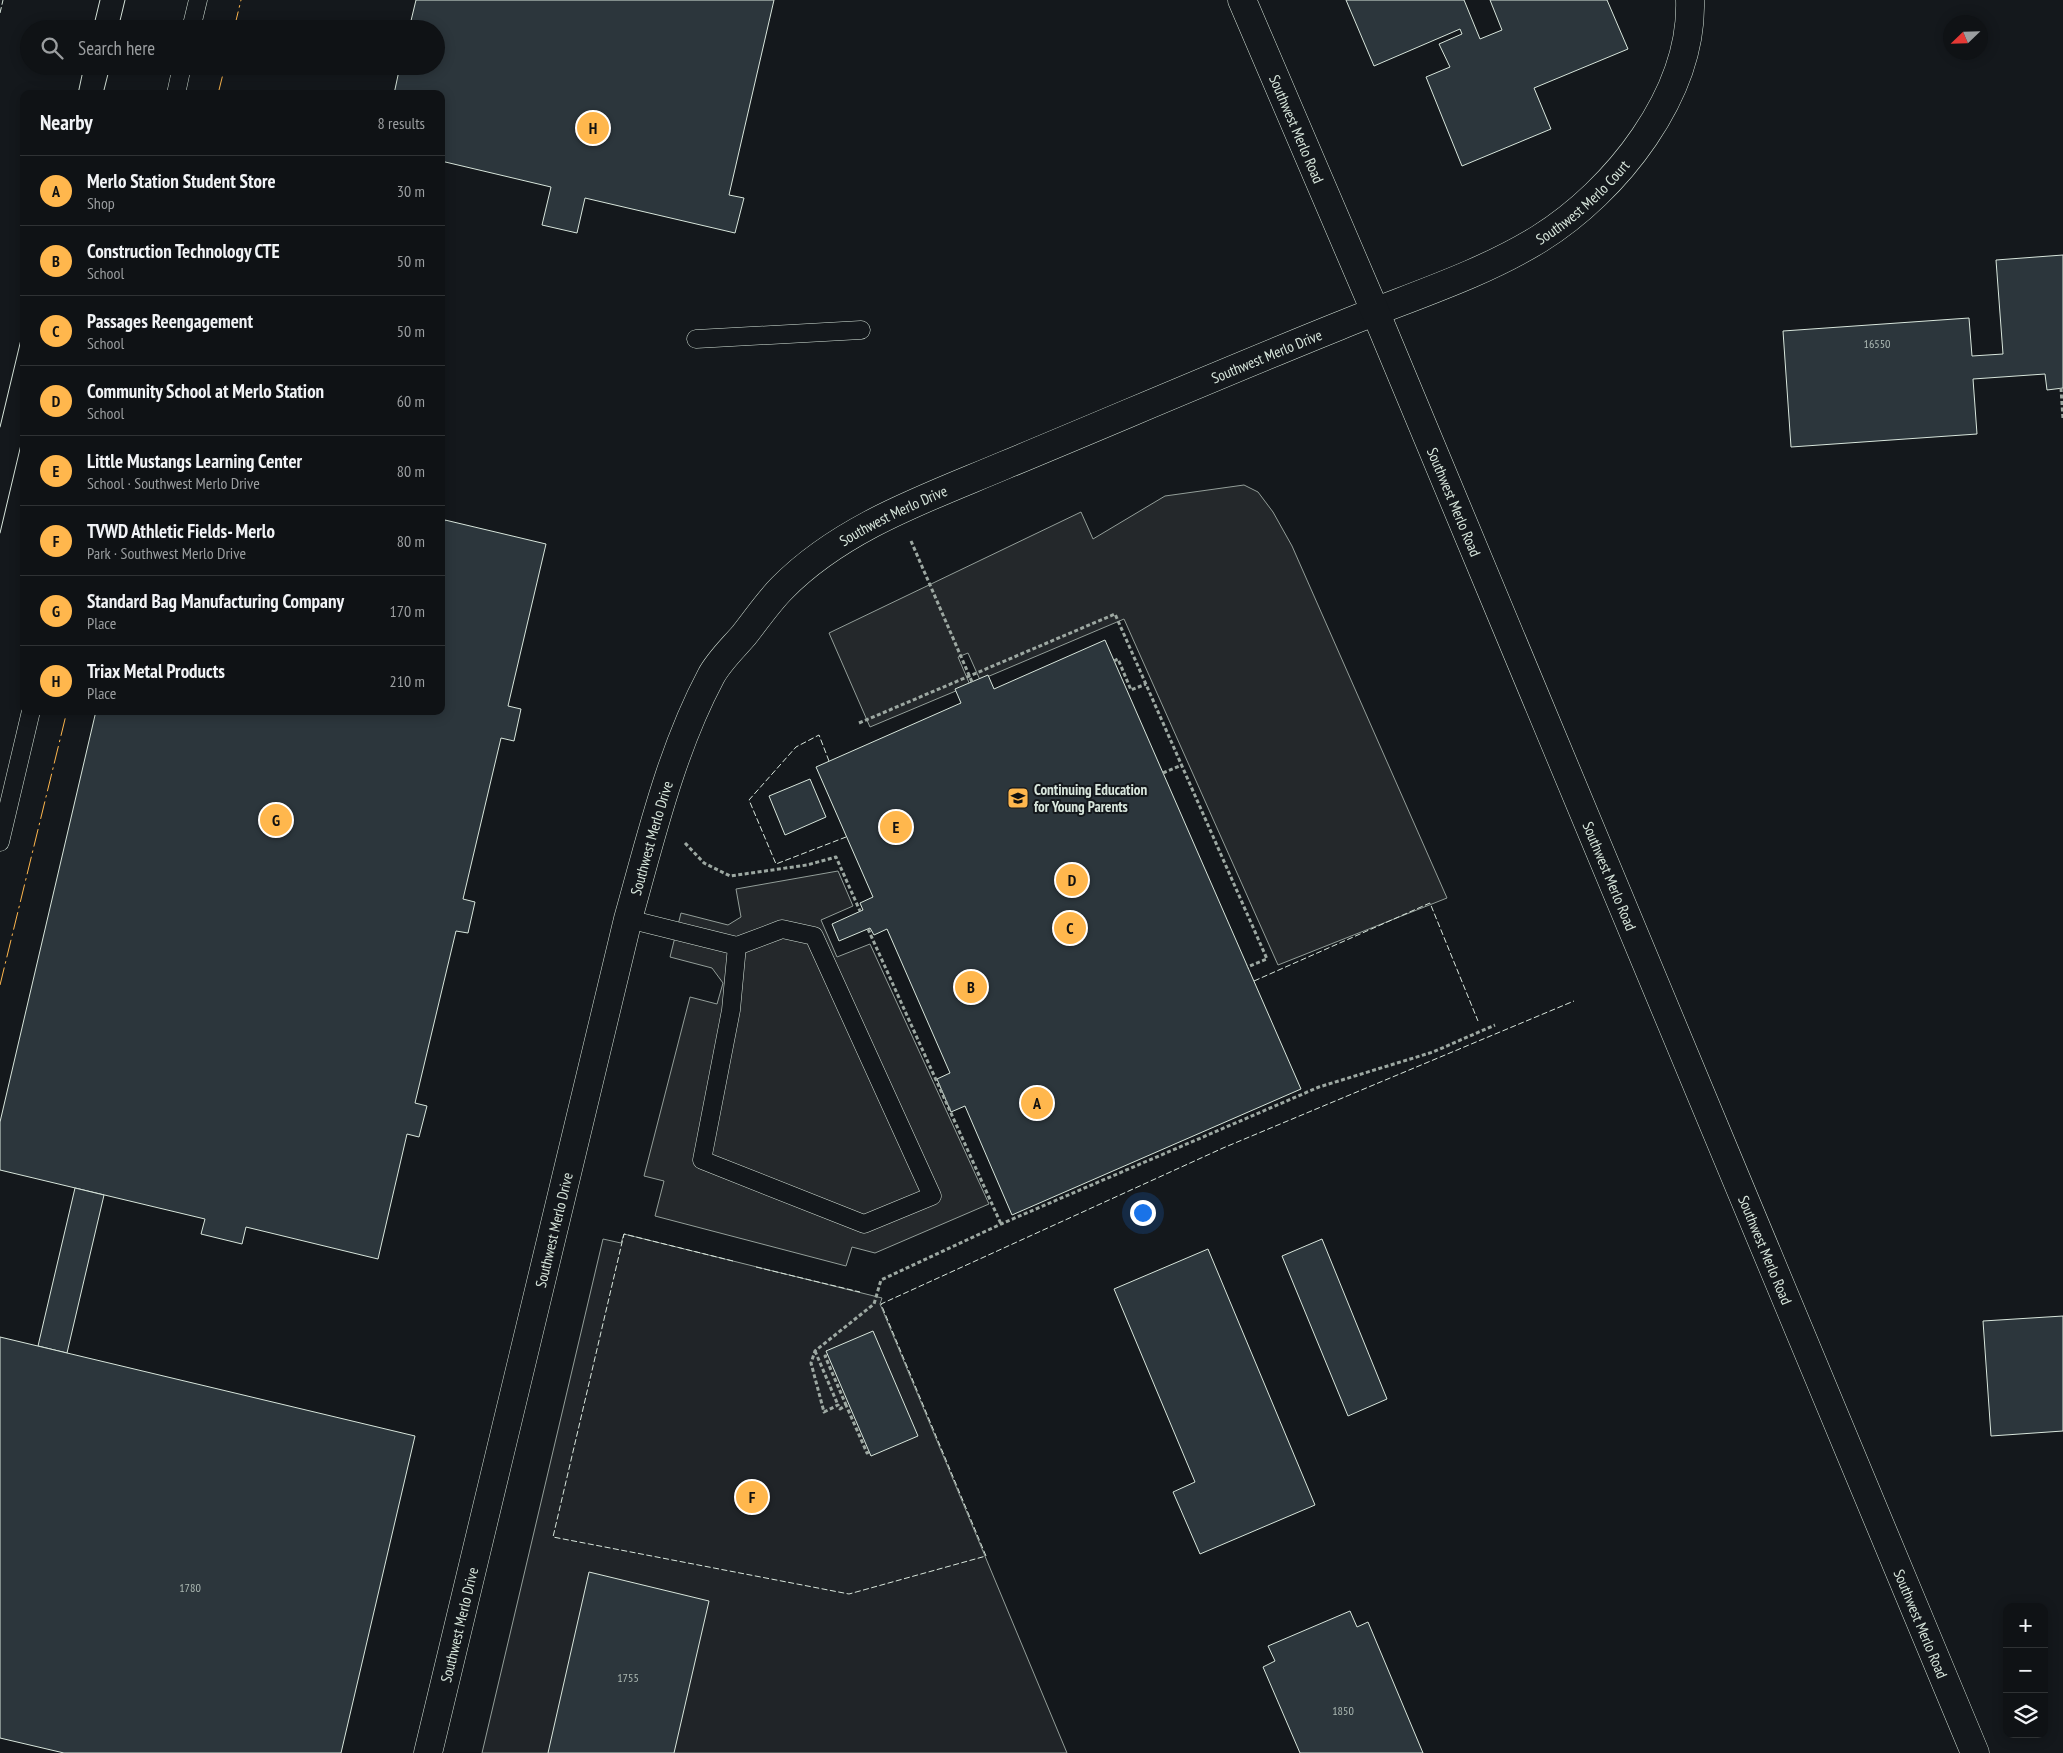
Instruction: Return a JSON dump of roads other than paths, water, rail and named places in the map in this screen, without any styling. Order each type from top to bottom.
[{"type":"street","name":"Southwest Merlo Road","points":[[1242,0],[1375,311],[1975,1753]]},
{"type":"street","name":"Southwest Merlo Court","points":[[1375,311],[1434,289],[1505,258],[1541,238],[1575,214],[1624,164],[1660,115],[1680,66],[1691,14],[1690,0]]},
{"type":"street","name":"Southwest Merlo Drive","points":[[428,1753],[628,918],[657,815],[686,732],[712,672],[782,588],[828,549],[906,507],[1375,311]]},
{"type":"lane","points":[[193,20],[198,0]]},
{"type":"lane","points":[[177,90],[180,75]]},
{"type":"lane","points":[[696,339],[861,330]]},
{"type":"lane","points":[[0,842],[30,715]]},
{"type":"lane","points":[[628,918],[737,946],[782,929],[814,936],[932,1196],[864,1224],[702,1160],[731,1010],[737,946]]},
{"type":"tram line","points":[[95,20],[100,0]]},
{"type":"tram line","points":[[120,20],[125,0]]},
{"type":"tram line","points":[[79,90],[82,75]]},
{"type":"tram line","points":[[104,90],[108,75]]},
{"type":"tram line","points":[[0,427],[20,344]]},
{"type":"tram line","points":[[0,533],[20,449]]},
{"type":"place","name":"Triax Metal Products","points":[[593,128]]},
{"type":"place","name":"Continuing Education for Young Parents","points":[[1018,798]]},
{"type":"place","name":"Standard Bag Manufacturing Company","points":[[276,820]]},
{"type":"place","name":"Little Mustangs Learning Center","points":[[896,827]]},
{"type":"place","name":"Community School at Merlo Station","points":[[1072,880]]},
{"type":"place","name":"Passages Reengagement","points":[[1070,928]]},
{"type":"place","name":"Construction Technology CTE","points":[[971,987]]},
{"type":"place","name":"Merlo Station Student Store","points":[[1037,1103]]},
{"type":"place","name":"TVWD Athletic Fields- Merlo","points":[[752,1497]]}]
